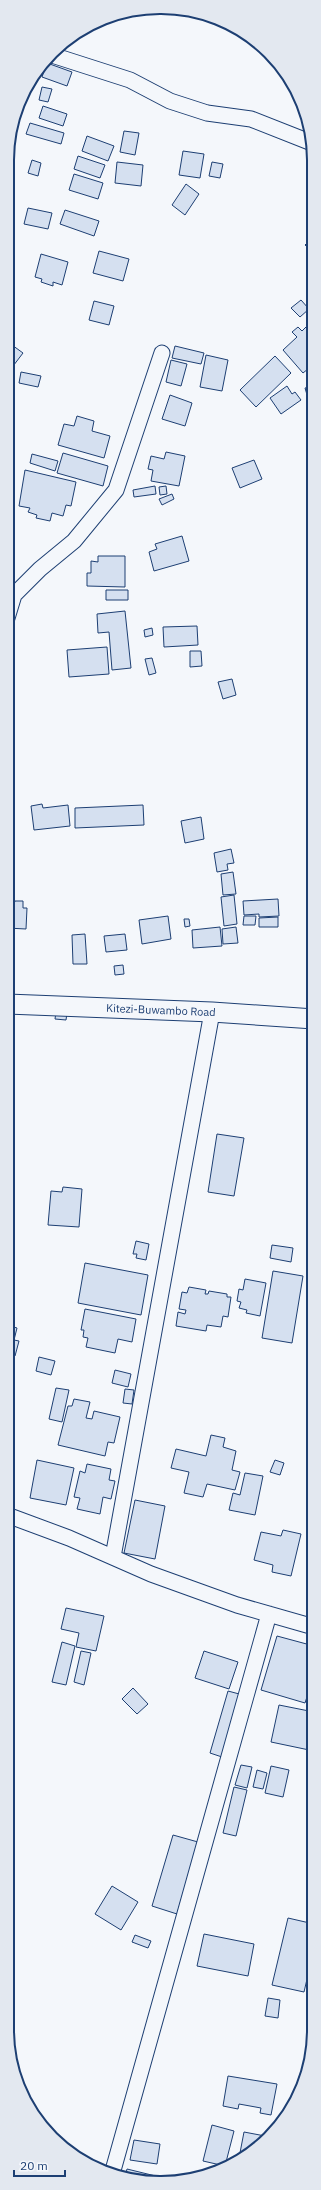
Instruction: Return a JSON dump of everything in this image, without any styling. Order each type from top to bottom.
[{"type":"street","points":[[57,57],[130,80],[170,101],[207,113],[251,119],[306,140]]},
{"type":"street","points":[[14,595],[40,569],[74,541],[116,490],[162,353]]},
{"type":"street","name":"Kitezi-Buwambo Road","points":[[14,1004],[212,1012],[307,1019]]},
{"type":"street","points":[[113,1557],[212,1012]]},
{"type":"street","points":[[14,1518],[69,1538],[151,1574],[269,1614],[307,1625]]},
{"type":"street","points":[[114,2168],[269,1614]]},
{"type":"building","points":[[50,64],[72,72],[67,86],[42,77],[44,71]]},
{"type":"building","points":[[42,87],[52,89],[48,102],[39,100]]},
{"type":"building","points":[[43,106],[67,114],[63,126],[39,118]]},
{"type":"building","points":[[30,123],[64,133],[61,144],[26,134]]},
{"type":"building","points":[[124,131],[139,133],[135,155],[120,152]]},
{"type":"building","points":[[87,136],[114,146],[108,161],[82,151]]},
{"type":"building","points":[[183,151],[204,154],[200,178],[179,175]]},
{"type":"building","points":[[78,156],[105,165],[100,178],[74,169]]},
{"type":"building","points":[[32,160],[41,163],[38,176],[28,173]]},
{"type":"building","points":[[117,162],[143,165],[141,186],[115,183]]},
{"type":"building","points":[[212,162],[223,164],[220,178],[209,176]]},
{"type":"building","points":[[74,174],[103,183],[98,199],[69,190]]},
{"type":"building","points":[[186,184],[199,194],[185,215],[172,205]]},
{"type":"building","points":[[28,208],[52,213],[48,229],[24,224]]},
{"type":"building","points":[[65,210],[99,221],[94,236],[60,224]]},
{"type":"building","points":[[99,251],[129,259],[123,281],[93,273]]},
{"type":"building","points":[[41,254],[68,262],[62,285],[53,282],[53,286],[41,282],[42,279],[35,277]]},
{"type":"building","points":[[301,300],[307,307],[307,311],[300,317],[291,308]]},
{"type":"building","points":[[94,301],[114,306],[109,325],[89,320]]},
{"type":"building","points":[[298,327],[302,331],[306,327],[307,328],[307,370],[303,373],[283,350],[297,337],[292,332]]},
{"type":"building","points":[[14,346],[23,353],[14,365]]},
{"type":"building","points":[[175,346],[204,353],[201,364],[172,358]]},
{"type":"building","points":[[206,355],[228,360],[222,391],[200,387]]},
{"type":"building","points":[[275,356],[291,373],[256,407],[240,390]]},
{"type":"building","points":[[171,360],[187,364],[181,386],[166,382]]},
{"type":"building","points":[[21,372],[41,376],[38,387],[19,383]]},
{"type":"building","points":[[287,386],[292,394],[295,392],[301,400],[281,414],[270,398]]},
{"type":"building","points":[[170,395],[192,403],[185,426],[162,419]]},
{"type":"building","points":[[77,416],[94,421],[92,431],[110,436],[104,458],[58,445],[64,424],[74,426]]},
{"type":"building","points":[[166,452],[185,456],[179,486],[151,481],[153,470],[148,469],[151,456],[164,459]]},
{"type":"building","points":[[63,453],[108,466],[103,486],[57,473]]},
{"type":"building","points":[[32,454],[58,461],[55,471],[30,463]]},
{"type":"building","points":[[254,460],[262,479],[240,488],[232,468]]},
{"type":"building","points":[[25,470],[76,482],[71,506],[66,505],[63,516],[52,513],[50,521],[36,518],[37,515],[28,512],[30,508],[19,506]]},
{"type":"building","points":[[155,486],[156,494],[134,497],[133,490]]},
{"type":"building","points":[[166,486],[167,494],[160,495],[159,487]]},
{"type":"building","points":[[172,494],[174,499],[162,505],[159,499]]},
{"type":"building","points":[[182,536],[189,561],[154,571],[149,552],[157,549],[155,544]]},
{"type":"building","points":[[98,556],[125,556],[125,587],[87,586],[87,573],[91,573],[91,561],[98,562]]},
{"type":"building","points":[[106,590],[128,590],[128,600],[106,600]]},
{"type":"building","points":[[125,611],[131,668],[112,670],[109,632],[98,633],[97,614]]},
{"type":"building","points":[[197,626],[198,645],[164,647],[163,627]]},
{"type":"building","points":[[152,628],[153,635],[145,637],[144,630]]},
{"type":"building","points":[[107,647],[109,674],[69,677],[67,650]]},
{"type":"building","points":[[190,651],[201,651],[202,666],[190,667]]},
{"type":"building","points":[[152,658],[156,673],[149,675],[145,659]]},
{"type":"building","points":[[232,679],[236,695],[223,699],[218,682]]},
{"type":"building","points":[[42,804],[43,808],[68,805],[70,826],[34,830],[31,806]]},
{"type":"building","points":[[143,805],[144,825],[75,828],[75,808]]},
{"type":"building","points":[[201,817],[204,839],[185,843],[181,821]]},
{"type":"building","points":[[231,849],[234,863],[227,864],[228,870],[217,872],[214,853]]},
{"type":"building","points":[[233,872],[236,894],[223,895],[221,874]]},
{"type":"building","points":[[234,895],[237,924],[224,926],[221,897]]},
{"type":"building","points":[[278,899],[279,916],[259,917],[259,914],[244,915],[243,901]]},
{"type":"building","points":[[15,901],[23,901],[23,908],[27,908],[26,929],[14,928]]},
{"type":"building","points":[[168,916],[171,939],[142,944],[139,920]]},
{"type":"building","points":[[244,916],[256,916],[255,925],[243,925]]},
{"type":"building","points":[[278,917],[278,927],[259,927],[259,918]]},
{"type":"building","points":[[184,919],[189,919],[190,926],[185,927]]},
{"type":"building","points":[[220,927],[222,946],[193,948],[192,930]]},
{"type":"building","points":[[236,927],[238,943],[223,944],[222,929]]},
{"type":"building","points":[[85,934],[87,964],[73,964],[72,935]]},
{"type":"building","points":[[125,934],[127,950],[106,952],[104,936]]},
{"type":"building","points":[[123,965],[124,974],[115,975],[114,966]]},
{"type":"building","points":[[56,1012],[67,1013],[66,1020],[55,1019]]},
{"type":"building","points":[[217,1134],[244,1138],[234,1196],[208,1192]]},
{"type":"building","points":[[63,1187],[82,1189],[79,1227],[48,1225],[51,1191],[62,1192]]},
{"type":"building","points":[[136,1241],[149,1244],[146,1260],[136,1258],[137,1254],[133,1254]]},
{"type":"building","points":[[272,1245],[293,1248],[291,1262],[270,1258]]},
{"type":"building","points":[[85,1263],[148,1275],[141,1315],[78,1303]]},
{"type":"building","points":[[273,1271],[303,1276],[292,1343],[262,1338]]},
{"type":"building","points":[[245,1279],[266,1283],[260,1316],[246,1313],[247,1310],[239,1308],[241,1302],[237,1301],[239,1289],[243,1290]]},
{"type":"building","points":[[189,1287],[206,1290],[205,1294],[208,1294],[209,1291],[227,1294],[227,1297],[231,1297],[228,1317],[223,1316],[221,1327],[207,1325],[206,1331],[176,1326],[178,1312],[185,1314],[186,1310],[179,1309],[182,1292],[187,1293]]},
{"type":"building","points":[[85,1309],[136,1319],[132,1342],[118,1339],[115,1353],[86,1347],[88,1338],[83,1337],[84,1330],[81,1330]]},
{"type":"building","points":[[14,1327],[17,1328],[14,1340]]},
{"type":"building","points":[[14,1340],[19,1341],[14,1356]]},
{"type":"building","points":[[39,1357],[55,1361],[51,1375],[36,1371]]},
{"type":"building","points":[[115,1370],[131,1374],[128,1387],[112,1383]]},
{"type":"building","points":[[56,1388],[69,1390],[62,1422],[49,1419]]},
{"type":"building","points":[[125,1389],[134,1390],[132,1404],[123,1403]]},
{"type":"building","points":[[74,1399],[90,1402],[86,1418],[92,1419],[94,1411],[120,1417],[114,1443],[108,1442],[105,1456],[58,1445],[68,1406],[72,1406]]},
{"type":"building","points":[[211,1435],[225,1438],[223,1447],[236,1451],[232,1470],[240,1472],[235,1490],[207,1484],[203,1497],[184,1493],[189,1472],[171,1468],[176,1449],[206,1456]]},
{"type":"building","points":[[37,1460],[74,1468],[66,1505],[30,1498]]},
{"type":"building","points":[[275,1460],[284,1463],[280,1475],[270,1472]]},
{"type":"building","points":[[87,1464],[111,1469],[109,1480],[115,1481],[111,1499],[103,1497],[100,1514],[77,1509],[80,1498],[74,1497],[80,1471],[85,1473]]},
{"type":"building","points":[[245,1473],[263,1476],[255,1515],[229,1510],[233,1493],[240,1495]]},
{"type":"building","points":[[135,1500],[165,1506],[155,1559],[124,1553]]},
{"type":"building","points":[[283,1530],[301,1534],[291,1576],[272,1572],[273,1565],[254,1560],[261,1532],[281,1536]]},
{"type":"building","points":[[66,1608],[104,1616],[96,1651],[76,1647],[79,1633],[61,1629]]},
{"type":"building","points":[[277,1636],[307,1644],[307,1697],[305,1703],[261,1690]]},
{"type":"building","points":[[62,1642],[75,1646],[66,1685],[52,1682]]},
{"type":"building","points":[[81,1651],[91,1653],[84,1685],[74,1682]]},
{"type":"building","points":[[204,1651],[238,1662],[229,1689],[195,1678]]},
{"type":"building","points":[[133,1688],[148,1704],[137,1714],[122,1699]]},
{"type":"building","points":[[228,1691],[243,1695],[225,1758],[210,1753]]},
{"type":"building","points":[[279,1705],[307,1711],[307,1750],[271,1742]]},
{"type":"building","points":[[241,1765],[252,1767],[247,1788],[235,1785]]},
{"type":"building","points":[[271,1766],[289,1770],[283,1797],[265,1793]]},
{"type":"building","points":[[257,1770],[267,1773],[263,1789],[253,1787]]},
{"type":"building","points":[[234,1787],[247,1790],[236,1836],[223,1833]]},
{"type":"building","points":[[173,1835],[198,1842],[177,1914],[152,1906]]},
{"type":"building","points":[[112,1886],[138,1902],[121,1930],[95,1914]]},
{"type":"building","points":[[288,1918],[307,1922],[307,1979],[304,1992],[272,1985]]},
{"type":"building","points":[[204,1934],[254,1944],[248,1976],[197,1966]]},
{"type":"building","points":[[135,1935],[151,1941],[148,1948],[132,1942]]},
{"type":"building","points":[[268,1998],[280,2000],[278,2018],[265,2016]]},
{"type":"building","points":[[228,2076],[277,2084],[271,2115],[260,2113],[261,2108],[239,2104],[238,2109],[223,2106]]},
{"type":"building","points":[[212,2125],[234,2131],[226,2160],[218,2164],[203,2161]]},
{"type":"building","points":[[244,2132],[262,2135],[250,2146],[240,2152]]},
{"type":"building","points":[[134,2140],[160,2144],[157,2164],[130,2160]]},
{"type":"building","points":[[127,2169],[156,2176],[141,2175],[126,2172]]}]
